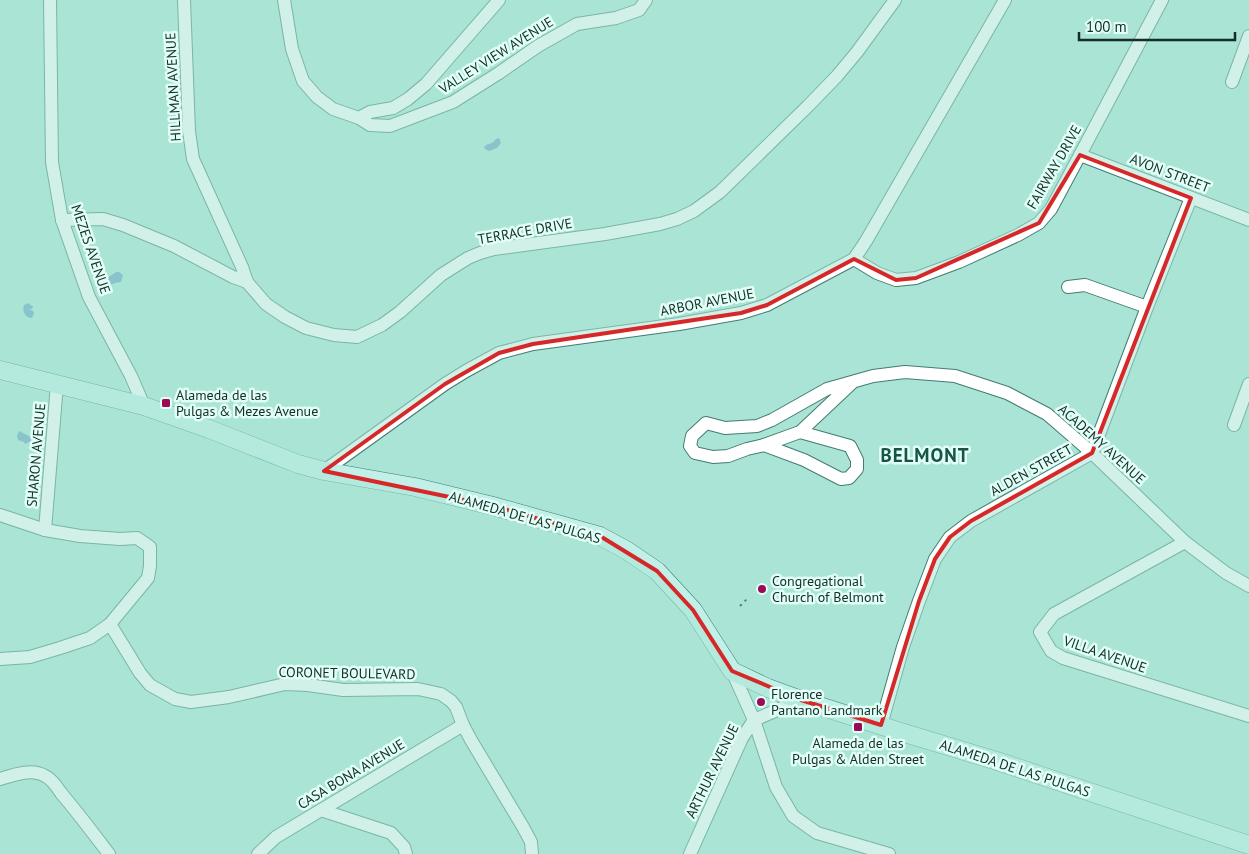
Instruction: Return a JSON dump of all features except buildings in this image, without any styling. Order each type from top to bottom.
[{"type":"main road","name":"ALAMEDA DE LAS PULGAS","points":[[0,370],[144,406],[298,464],[324,471],[415,487],[600,536],[626,550],[664,578],[692,610],[732,671],[768,688],[801,700],[997,760],[1249,845]]},
{"type":"street","name":"MEZES AVENUE","points":[[50,0],[52,162],[62,220],[89,297],[144,406]]},
{"type":"street","name":"HILLMAN AVENUE","points":[[184,0],[188,131],[193,159],[247,282]]},
{"type":"street","name":"VALLEY VIEW AVENUE","points":[[284,0],[292,49],[303,81],[317,97],[332,109],[359,118],[370,125],[390,126],[453,102],[538,46],[576,24],[616,18],[639,10],[646,0]]},
{"type":"street","points":[[359,118],[370,112],[393,108],[408,99],[426,84],[499,0]]},
{"type":"street","name":"TERRACE DRIVE","points":[[62,220],[103,219],[123,225],[174,246],[233,278],[247,282],[266,304],[306,328],[334,335],[357,337],[400,312],[442,276],[480,252],[660,224],[694,211],[720,192],[837,76],[895,0]]},
{"type":"street","points":[[854,259],[1005,0]]},
{"type":"street","name":"FAIRWAY DRIVE","points":[[854,259],[877,273],[896,280],[916,278],[959,262],[1018,235],[1039,223],[1050,209],[1080,155],[1162,0]]},
{"type":"street","points":[[1232,82],[1249,36]]},
{"type":"street","name":"AVON STREET","points":[[1080,155],[1249,220]]},
{"type":"street","name":"ALDEN STREET","points":[[881,725],[903,647],[919,601],[935,559],[950,537],[971,521],[1092,453],[1147,307],[1191,198]]},
{"type":"street","name":"ARBOR AVENUE","points":[[324,471],[466,370],[500,354],[533,344],[679,324],[741,313],[767,305],[854,259]]},
{"type":"street","points":[[1068,287],[1085,285],[1147,307]]},
{"type":"street","name":"ACADEMY AVENUE","points":[[852,383],[800,432],[728,456],[713,457],[695,453],[690,446],[692,436],[706,423],[725,428],[758,426],[827,389],[873,376],[905,372],[955,376],[1007,393],[1046,414],[1092,453],[1185,542],[1226,573],[1249,586]]},
{"type":"street","name":"SHARON AVENUE","points":[[45,530],[58,384]]},
{"type":"street","points":[[1234,425],[1249,384]]},
{"type":"street","points":[[764,445],[804,460],[841,479],[849,478],[857,469],[857,460],[850,446],[800,432]]},
{"type":"street","points":[[0,515],[45,530],[80,536],[137,538],[150,547],[148,578],[110,624],[90,638],[60,648],[30,657],[0,658]]},
{"type":"street","name":"VILLA AVENUE","points":[[1185,542],[1054,614],[1040,632],[1051,651],[1063,658],[1249,716]]},
{"type":"street","name":"CORONET BOULEVARD","points":[[110,624],[140,673],[150,685],[175,699],[191,702],[229,697],[285,684],[342,690],[418,689],[441,694],[451,701],[456,708],[463,725],[531,842],[532,854]]},
{"type":"street","points":[[732,671],[754,720],[776,787],[793,816],[818,833],[872,852],[889,854]]},
{"type":"street","name":"ARTHUR AVENUE","points":[[690,854],[742,738],[754,720],[801,700]]},
{"type":"street","name":"CASA BONA AVENUE","points":[[258,854],[276,837],[463,725]]},
{"type":"street","points":[[0,779],[32,772],[45,775],[109,854]]},
{"type":"street","points":[[321,810],[391,833],[404,847],[406,854]]},
{"type":"path","points":[[740,606],[749,597]]},
{"type":"highlighted area","points":[[1080,155],[1191,198],[1092,453],[971,521],[950,537],[935,559],[919,601],[881,725],[801,700],[732,671],[693,610],[657,571],[600,536],[493,506],[324,471],[445,384],[499,353],[533,344],[741,313],[767,305],[854,259],[896,280],[916,278],[1039,223]]},
{"type":"water","points":[[499,138],[501,143],[497,148],[489,151],[485,149],[486,145]]},
{"type":"water","points":[[116,272],[123,275],[121,282],[106,285],[106,279]]},
{"type":"water","points":[[29,303],[33,306],[32,309],[29,309],[34,313],[32,318],[26,315],[23,307]]},
{"type":"water","points":[[19,431],[31,437],[31,441],[25,444],[18,440]]},
{"type":"place","name":"Alameda de las Pulgas & Mezes Avenue","points":[[166,403]]},
{"type":"place","name":"Congregational Church of Belmont","points":[[762,589]]},
{"type":"place","name":"Florence Pantano Landmark","points":[[761,702]]},
{"type":"place","name":"Alameda de las Pulgas & Alden Street","points":[[858,727]]},
{"type":"district","name":"BELMONT","points":[[925,455]]}]
